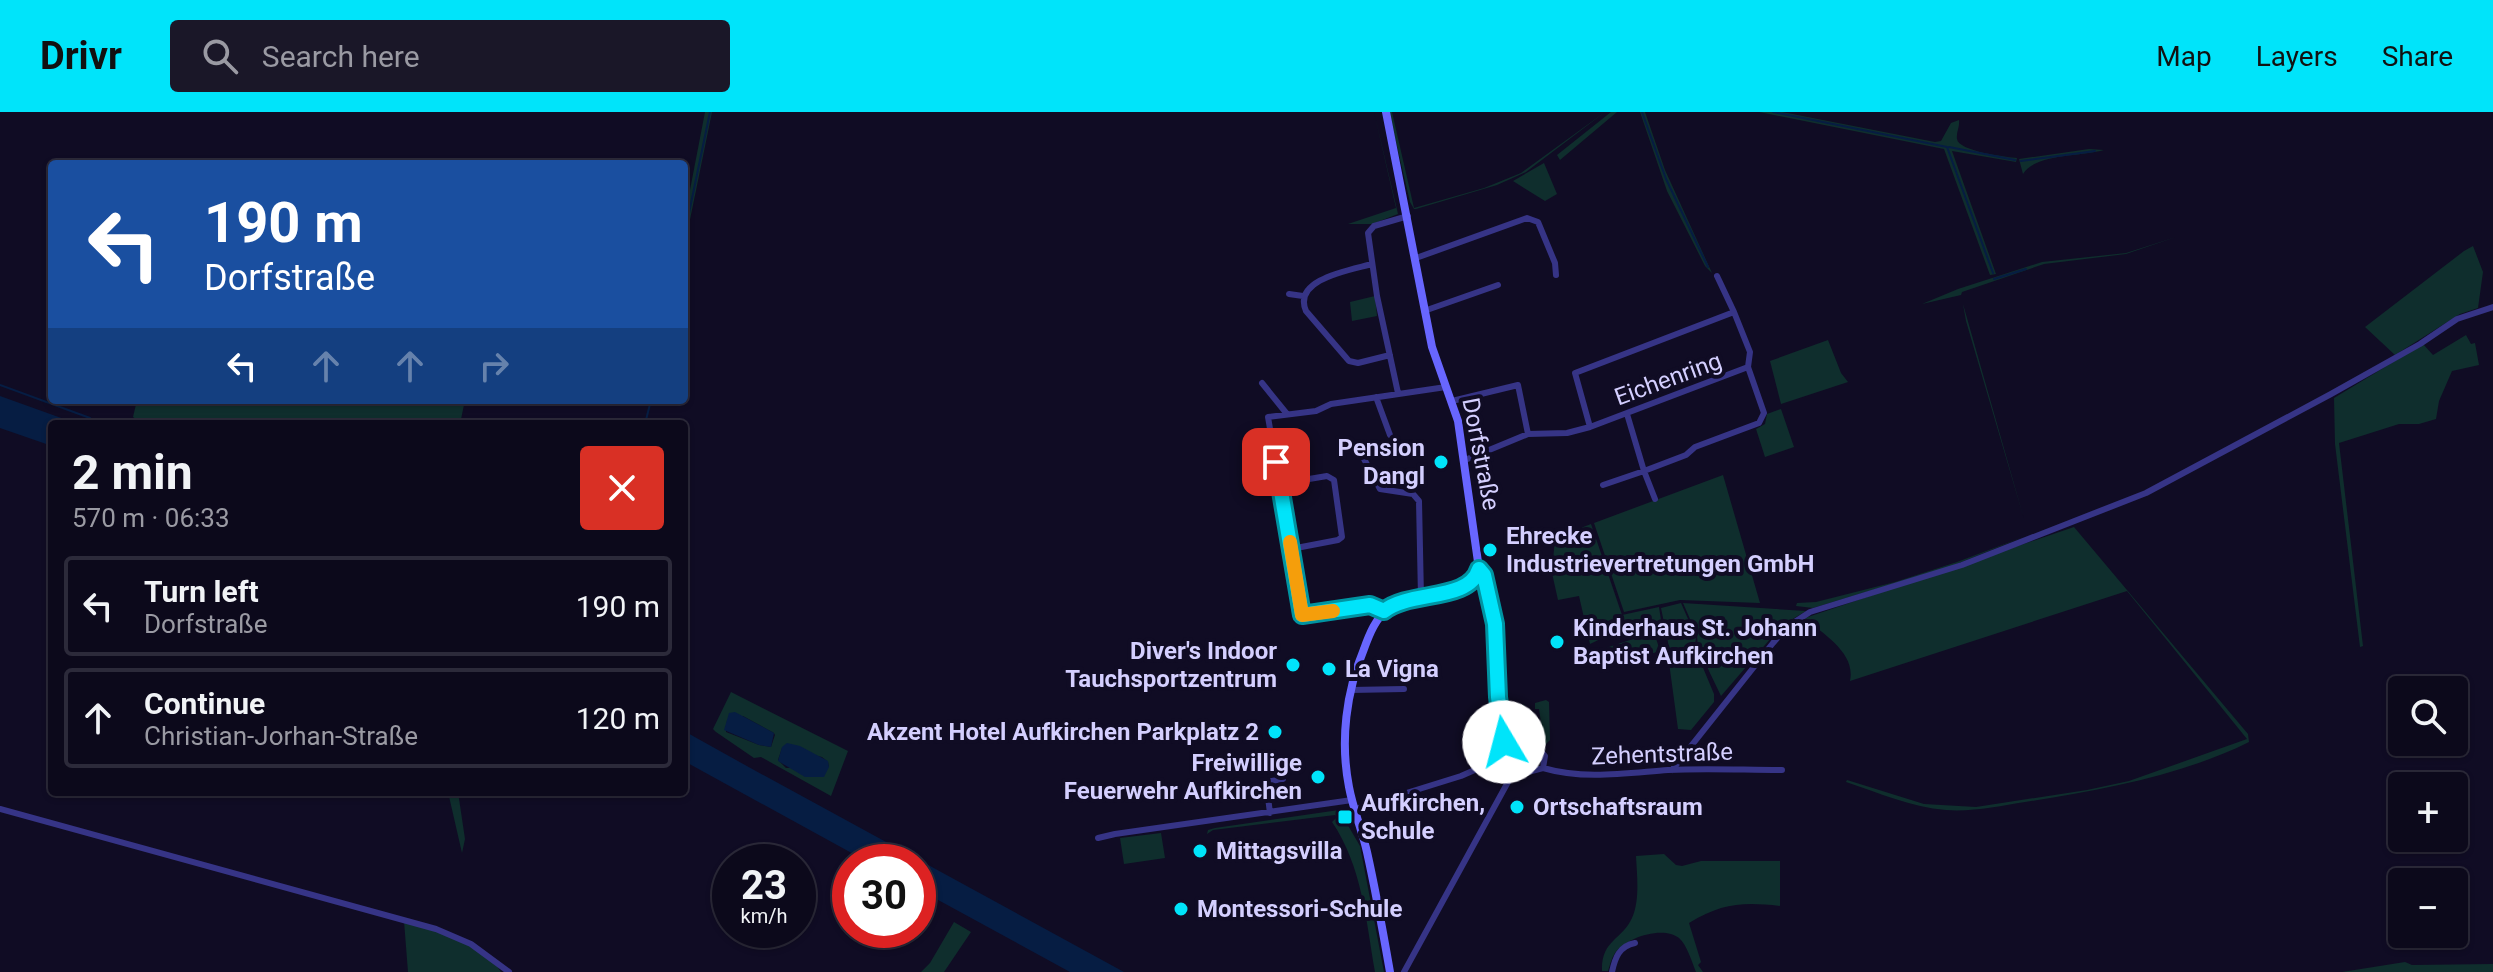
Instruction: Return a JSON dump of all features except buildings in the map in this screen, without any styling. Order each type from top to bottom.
[{"type":"street","name":"Dorfstraße","points":[[1386,112],[1432,347],[1452,401],[1465,460],[1479,569],[1476,579]]},
{"type":"street","points":[[1398,393],[1372,264],[1369,230],[1408,216]]},
{"type":"street","points":[[1416,258],[1527,218],[1538,222],[1555,263],[1556,275]]},
{"type":"street","points":[[1303,296],[1326,278],[1372,264]]},
{"type":"street","name":"Eichenring","points":[[1465,460],[1528,434],[1567,433],[1590,427],[1748,367],[1750,352],[1717,276]]},
{"type":"street","points":[[1424,311],[1498,285]]},
{"type":"street","points":[[1289,294],[1303,296]]},
{"type":"street","points":[[1303,296],[1306,311],[1349,361],[1358,363],[1390,355]]},
{"type":"street","points":[[1672,770],[1773,643],[1787,627],[1810,612],[1962,565],[2146,493],[2344,387],[2457,319],[2493,307]]},
{"type":"street","name":"Eichenring","points":[[1590,427],[1575,373],[1734,312]]},
{"type":"street","points":[[1603,485],[1686,455],[1695,447],[1759,423],[1764,413],[1748,367]]},
{"type":"street","points":[[1262,383],[1287,415]]},
{"type":"street","points":[[1452,401],[1518,385],[1528,434]]},
{"type":"street","points":[[1384,611],[1370,605],[1302,615],[1268,417],[1446,387]]},
{"type":"street","points":[[1376,397],[1390,435]]},
{"type":"street","points":[[1627,414],[1655,499]]},
{"type":"street","points":[[1363,457],[1380,489],[1413,494],[1419,501],[1421,597]]},
{"type":"street","points":[[1279,484],[1327,476],[1334,480],[1342,537],[1291,549]]},
{"type":"street","points":[[1404,972],[1514,771],[1501,724],[1495,624],[1479,569]]},
{"type":"street","points":[[1390,972],[1374,883],[1353,805],[1344,739],[1351,690],[1368,639],[1384,611],[1393,604],[1462,588],[1476,579],[1486,588]]},
{"type":"street","points":[[1351,690],[1404,689]]},
{"type":"street","points":[[1541,751],[1545,756],[1543,768]]},
{"type":"street","points":[[1098,838],[1270,813],[1353,805],[1461,776],[1509,755]]},
{"type":"street","name":"Zehentstraße","points":[[1514,771],[1524,773],[1543,768],[1566,774],[1619,774],[1672,770],[1782,770]]},
{"type":"street","points":[[1270,813],[1266,782],[1283,779]]},
{"type":"street","points":[[0,809],[436,929],[471,944],[509,972]]},
{"type":"street","points":[[1612,972],[1615,958],[1622,948],[1635,943]]},
{"type":"green space","points":[[705,112],[712,112],[688,229],[688,200]]},
{"type":"green space","points":[[1374,112],[1398,214],[1372,224],[1348,224],[1396,208]]},
{"type":"green space","points":[[1389,112],[1392,112],[1414,208],[1484,188],[1521,173],[1605,112],[1526,172],[1497,185],[1414,209]]},
{"type":"green space","points":[[1611,112],[1617,112],[1560,160],[1557,155]]},
{"type":"green space","points":[[1640,112],[1645,112],[1665,170],[1712,273],[1705,266],[1667,191]]},
{"type":"green space","points":[[1759,112],[1782,112],[1935,142],[1941,141],[1951,123],[1959,120],[1957,139],[1965,147],[2017,158],[2016,162],[1952,151],[1996,274],[1990,275],[1944,149]]},
{"type":"green space","points":[[2089,149],[2104,150],[2048,159],[2029,167],[2023,174],[2019,159]]},
{"type":"green space","points":[[1544,163],[1557,194],[1545,201],[1513,181]]},
{"type":"green space","points":[[2176,237],[2126,254],[2044,264],[1962,292],[1961,295],[1922,304],[2042,262],[2126,253]]},
{"type":"green space","points":[[2473,246],[2483,272],[2478,308],[2460,314],[2395,355],[2365,327],[2464,251]]},
{"type":"green space","points":[[1375,296],[1377,316],[1352,321],[1350,302]]},
{"type":"green space","points":[[1963,304],[2024,519],[1966,321]]},
{"type":"green space","points":[[2466,335],[2471,344],[2475,343],[2479,365],[2452,371],[2439,401],[2436,419],[2419,424],[2399,424],[2339,443],[2363,646],[2360,647],[2335,444],[2334,398],[2423,344],[2433,355]]},
{"type":"green space","points":[[1828,340],[1841,373],[1848,382],[1781,404],[1770,361]]},
{"type":"green space","points":[[136,404],[464,404],[461,420],[137,420],[133,417]]},
{"type":"green space","points":[[1781,409],[1794,447],[1765,457],[1756,429],[1765,424],[1767,414]]},
{"type":"green space","points":[[1723,475],[1760,603],[1680,600],[1624,612],[1594,523]]},
{"type":"green space","points":[[1591,524],[1622,615],[1659,607],[1661,620],[1626,632],[1623,628],[1590,644],[1579,596],[1558,600],[1552,573],[1555,538]]},
{"type":"green space","points":[[2074,527],[2248,734],[2249,742],[2196,764],[2140,780],[1976,809],[1946,810],[1920,806],[1846,782],[1924,804],[1976,807],[2129,781],[2247,739],[2127,591],[1850,681],[1851,671],[1843,653],[1805,618]]},
{"type":"green space","points":[[2026,536],[1949,567],[1813,608],[1796,606],[1797,603],[1816,602],[1895,582]]},
{"type":"green space","points":[[1681,603],[1696,637],[1695,645],[1670,652],[1661,608]]},
{"type":"green space","points":[[1683,603],[1806,611],[1771,638],[1721,696],[1698,648],[1697,635]]},
{"type":"green space","points":[[1654,632],[1660,651],[1603,669],[1597,651]]},
{"type":"green space","points":[[1696,651],[1714,694],[1714,702],[1691,730],[1678,729],[1668,655]]},
{"type":"green space","points":[[731,692],[848,751],[831,796],[761,757],[754,758],[713,729]],"holes":[[[743,716],[774,733],[771,747],[726,732],[727,720]],[[782,748],[822,757],[829,767],[786,768],[778,760]]]},
{"type":"green space","points":[[1549,702],[1550,740],[1542,748],[1534,750],[1516,732],[1515,713],[1524,704],[1529,739],[1539,742],[1543,736],[1539,709],[1535,709],[1535,703]]},
{"type":"green space","points":[[449,796],[459,796],[465,839],[462,853]]},
{"type":"green space","points":[[1339,810],[1360,846],[1384,972],[1375,972],[1361,894],[1350,857],[1332,822],[1337,817],[1335,815],[1213,830],[1207,834],[1208,830],[1215,828]]},
{"type":"green space","points":[[1161,833],[1165,858],[1124,864],[1120,838]]},
{"type":"green space","points":[[1664,854],[1676,865],[1682,866],[1701,861],[1780,861],[1780,906],[1733,906],[1712,911],[1689,923],[1701,962],[1698,965],[1703,972],[1696,972],[1679,938],[1664,933],[1645,935],[1627,942],[1615,953],[1608,971],[1602,971],[1608,946],[1628,925],[1635,911],[1636,856]]},
{"type":"green space","points":[[404,921],[471,946],[494,962],[501,972],[408,972]]},
{"type":"green space","points":[[954,922],[971,932],[944,972],[921,972],[930,963]]},
{"type":"green space","points":[[2405,962],[2412,965],[2493,964],[2493,972],[2342,972]]},
{"type":"water","points":[[0,396],[67,420],[48,420],[48,445],[0,428]]},
{"type":"water","points":[[735,712],[774,733],[771,747],[724,730],[729,713]]},
{"type":"water","points":[[688,733],[890,844],[835,844],[688,763]]},
{"type":"water","points":[[787,743],[800,746],[828,761],[829,767],[824,777],[805,777],[778,761],[782,747]]},
{"type":"water","points":[[936,869],[1124,972],[1070,972],[936,899]]},
{"type":"waterway","points":[[688,218],[710,112]]},
{"type":"waterway","points":[[1642,112],[1666,179],[1708,267]]},
{"type":"waterway","points":[[1773,112],[1947,147],[1993,273]]},
{"type":"waterway","points":[[1949,147],[2015,160]]},
{"type":"waterway","points":[[2021,161],[2095,151]]},
{"type":"waterway","points":[[1994,279],[2026,269]]},
{"type":"waterway","points":[[0,385],[48,403]]},
{"type":"waterway","points":[[52,404],[90,418]]},
{"type":"waterway","points":[[646,420],[650,404]]},
{"type":"slow traffic","points":[[1290,542],[1302,615],[1333,611]]},
{"type":"place","name":"Pension Dangl","points":[[1441,462]]},
{"type":"place","name":"Ehrecke Industrievertretungen GmbH","points":[[1490,550]]},
{"type":"place","name":"Kinderhaus St. Johann Baptist Aufkirchen","points":[[1557,642]]},
{"type":"place","name":"Diver's Indoor Tauchsportzentrum","points":[[1293,665]]},
{"type":"place","name":"La Vigna","points":[[1329,669]]},
{"type":"place","name":"Akzent Hotel Aufkirchen Parkplatz 2","points":[[1275,732]]},
{"type":"place","name":"Freiwillige Feuerwehr Aufkirchen","points":[[1318,777]]},
{"type":"place","name":"Ortschaftsraum","points":[[1517,807]]},
{"type":"place","name":"Aufkirchen, Schule","points":[[1345,817]]},
{"type":"place","name":"Mittagsvilla","points":[[1200,851]]},
{"type":"place","name":"Montessori-Schule","points":[[1181,909]]},
{"type":"route","points":[[1276,462],[1302,615],[1370,605],[1384,611],[1408,599],[1462,588],[1476,579],[1479,569],[1484,575],[1495,624],[1498,697],[1504,742]]}]
